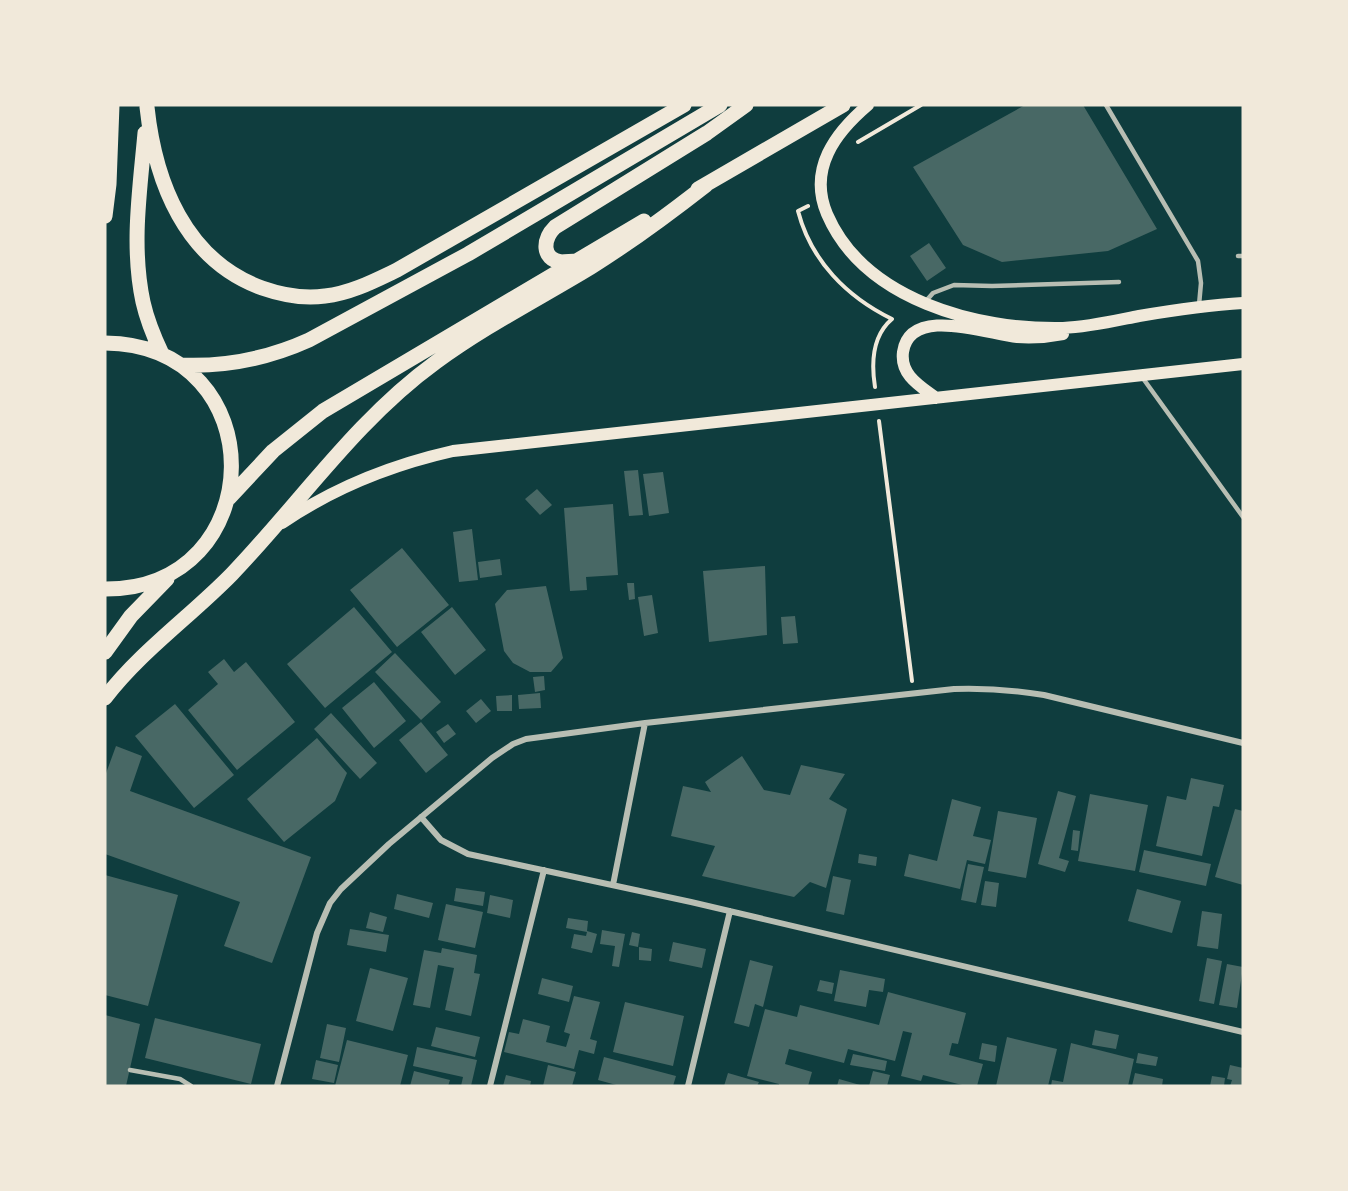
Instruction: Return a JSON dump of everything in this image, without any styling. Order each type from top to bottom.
[{"type":"main road","points":[[105,216],[109,184],[112,105]]},
{"type":"main road","points":[[147,106],[152,141],[163,182],[185,228],[202,250],[224,268],[248,283],[274,292],[308,297],[325,296],[358,288],[398,270],[684,105]]},
{"type":"main road","points":[[181,365],[234,364],[277,353],[309,340],[468,254],[720,105]]},
{"type":"main road","points":[[577,261],[562,262],[549,254],[546,239],[555,227],[707,133],[746,105]]},
{"type":"main road","points":[[229,498],[273,451],[323,411],[843,105]]},
{"type":"main road","points":[[868,105],[837,135],[829,148],[821,173],[822,200],[831,223],[853,254],[870,272],[889,285],[925,304],[983,320],[1048,328],[1090,325],[1199,306],[1243,303]]},
{"type":"main road","points":[[147,106],[136,250],[143,304],[162,354]]},
{"type":"main road","points":[[105,698],[134,665],[230,576],[276,527],[348,442],[407,384],[470,340],[632,240],[706,185]]},
{"type":"main road","points":[[936,398],[912,380],[903,363],[905,344],[918,329],[936,324],[1018,337],[1036,337],[1073,332],[1090,325]]},
{"type":"main road","points":[[105,343],[142,347],[162,354],[181,365],[203,385],[220,410],[230,438],[233,468],[229,498],[218,525],[201,550],[178,569],[131,616],[105,652]]},
{"type":"main road","points":[[276,527],[331,493],[360,479],[422,458],[453,452],[1243,364]]},
{"type":"main road","points":[[105,589],[124,589],[152,582],[178,569]]},
{"type":"street","points":[[277,1086],[317,933],[323,917],[341,889],[389,843],[492,758],[513,744],[532,737],[964,689],[1014,690],[1243,743]]},
{"type":"street","points":[[613,885],[645,723]]},
{"type":"street","points":[[421,817],[441,840],[468,854],[730,911],[1243,1032]]},
{"type":"street","points":[[490,1086],[544,870]]},
{"type":"street","points":[[688,1086],[730,911]]},
{"type":"lane","points":[[1106,105],[1198,261],[1201,283],[1199,306]]},
{"type":"lane","points":[[925,304],[933,293],[954,285],[1119,282]]},
{"type":"lane","points":[[1141,375],[1243,517]]},
{"type":"lane","points":[[130,1070],[180,1079],[191,1086]]},
{"type":"path","points":[[853,145],[921,105]]},
{"type":"path","points":[[798,211],[801,222],[826,270],[861,301],[892,319],[880,334],[872,357],[914,694]]},
{"type":"building","points":[[1025,105],[1083,105],[1157,229],[1108,251],[1002,262],[963,245],[913,167]]},
{"type":"building","points":[[929,243],[946,268],[927,281],[910,256]]},
{"type":"building","points":[[638,470],[643,515],[629,516],[624,471]]},
{"type":"building","points":[[663,472],[669,513],[649,516],[643,474]]},
{"type":"building","points":[[537,489],[552,505],[540,515],[525,499]]},
{"type":"building","points":[[613,504],[618,575],[586,577],[587,590],[570,591],[564,508]]},
{"type":"building","points":[[472,529],[478,580],[459,582],[453,532]]},
{"type":"building","points":[[402,548],[449,605],[397,647],[350,590]]},
{"type":"building","points":[[500,559],[502,575],[480,578],[478,562]]},
{"type":"building","points":[[765,566],[767,635],[709,642],[703,571]]},
{"type":"building","points":[[627,583],[634,583],[635,599],[629,600]]},
{"type":"building","points":[[546,586],[563,658],[551,672],[530,672],[513,663],[504,651],[495,604],[507,590]]},
{"type":"building","points":[[652,595],[658,633],[644,636],[638,597]]},
{"type":"building","points":[[354,607],[392,652],[325,708],[287,664]]},
{"type":"building","points":[[452,607],[486,650],[455,675],[421,632]]},
{"type":"building","points":[[795,616],[798,643],[783,644],[781,617]]},
{"type":"building","points":[[395,653],[441,702],[421,720],[375,672]]},
{"type":"building","points":[[224,659],[234,672],[246,662],[295,722],[237,770],[188,710],[218,684],[208,672]]},
{"type":"building","points":[[544,676],[545,690],[535,692],[533,677]]},
{"type":"building","points":[[374,682],[406,721],[374,748],[342,708]]},
{"type":"building","points":[[540,693],[541,708],[519,709],[518,695]]},
{"type":"building","points":[[512,695],[512,711],[497,711],[496,696]]},
{"type":"building","points":[[481,699],[491,711],[476,723],[466,711]]},
{"type":"building","points":[[175,704],[234,775],[194,808],[135,736]]},
{"type":"building","points":[[331,713],[377,763],[360,779],[314,729]]},
{"type":"building","points":[[421,722],[448,755],[426,773],[399,740]]},
{"type":"building","points":[[448,724],[456,734],[444,743],[436,732]]},
{"type":"building","points":[[317,738],[347,773],[335,801],[284,842],[247,799]]},
{"type":"building","points":[[116,746],[142,756],[130,791],[311,857],[272,963],[224,946],[240,902],[105,854],[105,776]]},
{"type":"building","points":[[742,756],[764,790],[790,795],[801,765],[845,774],[829,799],[847,809],[826,888],[810,882],[794,897],[702,876],[715,846],[671,836],[683,786],[711,792],[705,782]]},
{"type":"building","points":[[1191,778],[1224,785],[1219,807],[1213,806],[1202,856],[1156,846],[1167,796],[1186,800]]},
{"type":"building","points":[[1058,791],[1076,796],[1059,858],[1069,861],[1065,872],[1038,864]]},
{"type":"building","points":[[1090,794],[1148,805],[1135,871],[1078,861]]},
{"type":"building","points":[[952,799],[981,807],[973,836],[991,840],[985,864],[967,860],[960,889],[904,876],[909,854],[937,861]]},
{"type":"building","points":[[1235,809],[1243,811],[1243,885],[1215,877]]},
{"type":"building","points":[[998,811],[1037,818],[1026,878],[988,871]]},
{"type":"building","points":[[1073,830],[1080,831],[1078,851],[1071,850]]},
{"type":"building","points":[[1144,850],[1211,864],[1206,886],[1139,872]]},
{"type":"building","points":[[859,854],[877,857],[876,866],[858,863]]},
{"type":"building","points":[[968,864],[984,867],[976,903],[961,900]]},
{"type":"building","points":[[105,875],[178,895],[148,1006],[105,995]]},
{"type":"building","points":[[833,876],[851,880],[844,915],[826,911]]},
{"type":"building","points":[[985,881],[999,883],[996,907],[981,905]]},
{"type":"building","points":[[456,888],[485,892],[483,906],[454,901]]},
{"type":"building","points":[[1137,889],[1181,901],[1172,933],[1128,921]]},
{"type":"building","points":[[397,894],[433,903],[429,918],[394,909]]},
{"type":"building","points":[[490,895],[513,900],[510,918],[487,913]]},
{"type":"building","points":[[446,904],[483,912],[475,948],[438,940]]},
{"type":"building","points":[[1202,911],[1222,914],[1218,949],[1197,946]]},
{"type":"building","points":[[370,912],[387,917],[383,932],[366,928]]},
{"type":"building","points":[[568,918],[588,921],[587,931],[597,934],[592,953],[571,948],[574,934],[586,936],[587,932],[566,928]]},
{"type":"building","points":[[350,929],[389,935],[386,952],[347,945]]},
{"type":"building","points":[[602,930],[625,934],[619,967],[612,966],[615,946],[600,944]]},
{"type":"building","points":[[632,932],[640,934],[638,947],[629,945]]},
{"type":"building","points":[[673,942],[706,949],[702,968],[669,961]]},
{"type":"building","points":[[639,947],[652,949],[651,961],[639,960]]},
{"type":"building","points":[[442,948],[477,955],[474,973],[480,974],[471,1016],[445,1010],[454,968],[438,965],[430,1008],[413,1005],[424,950],[441,953]]},
{"type":"building","points":[[1207,958],[1222,961],[1214,1004],[1199,1001]]},
{"type":"building","points":[[750,960],[773,966],[763,1007],[755,1004],[749,1027],[734,1023]]},
{"type":"building","points":[[1227,964],[1243,967],[1237,1008],[1219,1005]]},
{"type":"building","points":[[370,968],[408,978],[393,1031],[356,1021]]},
{"type":"building","points":[[840,970],[885,979],[883,992],[869,990],[866,1007],[834,1001]]},
{"type":"building","points":[[542,978],[573,986],[569,1002],[538,994]]},
{"type":"building","points":[[820,980],[834,983],[832,994],[817,991]]},
{"type":"building","points":[[888,992],[966,1013],[958,1044],[952,1043],[949,1055],[983,1064],[977,1086],[966,1086],[923,1075],[921,1081],[901,1076],[912,1033],[903,1031],[895,1061],[848,1049],[844,1063],[789,1049],[785,1064],[812,1072],[808,1086],[779,1086],[779,1084],[747,1076],[765,1009],[797,1017],[800,1005],[879,1025]]},
{"type":"building","points":[[574,996],[600,1002],[590,1039],[597,1041],[594,1054],[579,1050],[574,1069],[504,1052],[509,1032],[519,1034],[523,1019],[550,1026],[546,1042],[566,1047],[570,1034],[564,1032]]},
{"type":"building","points":[[625,1002],[684,1016],[673,1066],[613,1052]]},
{"type":"building","points":[[105,1015],[140,1024],[126,1086],[105,1086]]},
{"type":"building","points":[[155,1018],[261,1044],[251,1084],[145,1058]]},
{"type":"building","points":[[327,1024],[346,1028],[339,1062],[320,1058]]},
{"type":"building","points":[[436,1027],[480,1037],[475,1057],[431,1046]]},
{"type":"building","points":[[1095,1030],[1119,1035],[1116,1049],[1092,1045]]},
{"type":"building","points":[[1007,1037],[1057,1049],[1048,1086],[996,1086]]},
{"type":"building","points":[[347,1040],[408,1055],[400,1086],[335,1086]]},
{"type":"building","points":[[982,1043],[997,1046],[995,1062],[979,1059]]},
{"type":"building","points":[[1071,1043],[1134,1059],[1128,1086],[1051,1086],[1052,1080],[1063,1082]]},
{"type":"building","points":[[417,1047],[477,1060],[471,1086],[461,1086],[463,1077],[413,1066]]},
{"type":"building","points":[[1138,1053],[1158,1057],[1156,1066],[1136,1063]]},
{"type":"building","points":[[853,1054],[887,1061],[885,1071],[850,1065]]},
{"type":"building","points":[[604,1057],[676,1076],[673,1086],[620,1086],[598,1080]]},
{"type":"building","points":[[316,1060],[338,1065],[334,1083],[312,1079]]},
{"type":"building","points":[[548,1065],[576,1072],[572,1086],[543,1086]]},
{"type":"building","points":[[1230,1065],[1243,1068],[1243,1086],[1230,1086],[1232,1080],[1227,1079]]},
{"type":"building","points":[[414,1071],[450,1080],[448,1086],[410,1086]]},
{"type":"building","points":[[873,1071],[890,1075],[887,1086],[869,1086]]},
{"type":"building","points":[[728,1073],[759,1082],[757,1086],[724,1086]]},
{"type":"building","points":[[1135,1073],[1163,1079],[1162,1086],[1132,1086]]},
{"type":"building","points":[[506,1075],[531,1081],[530,1086],[503,1086]]},
{"type":"building","points":[[1212,1076],[1225,1078],[1224,1086],[1210,1086]]},
{"type":"building","points":[[839,1079],[860,1085],[860,1086],[837,1086]]}]
